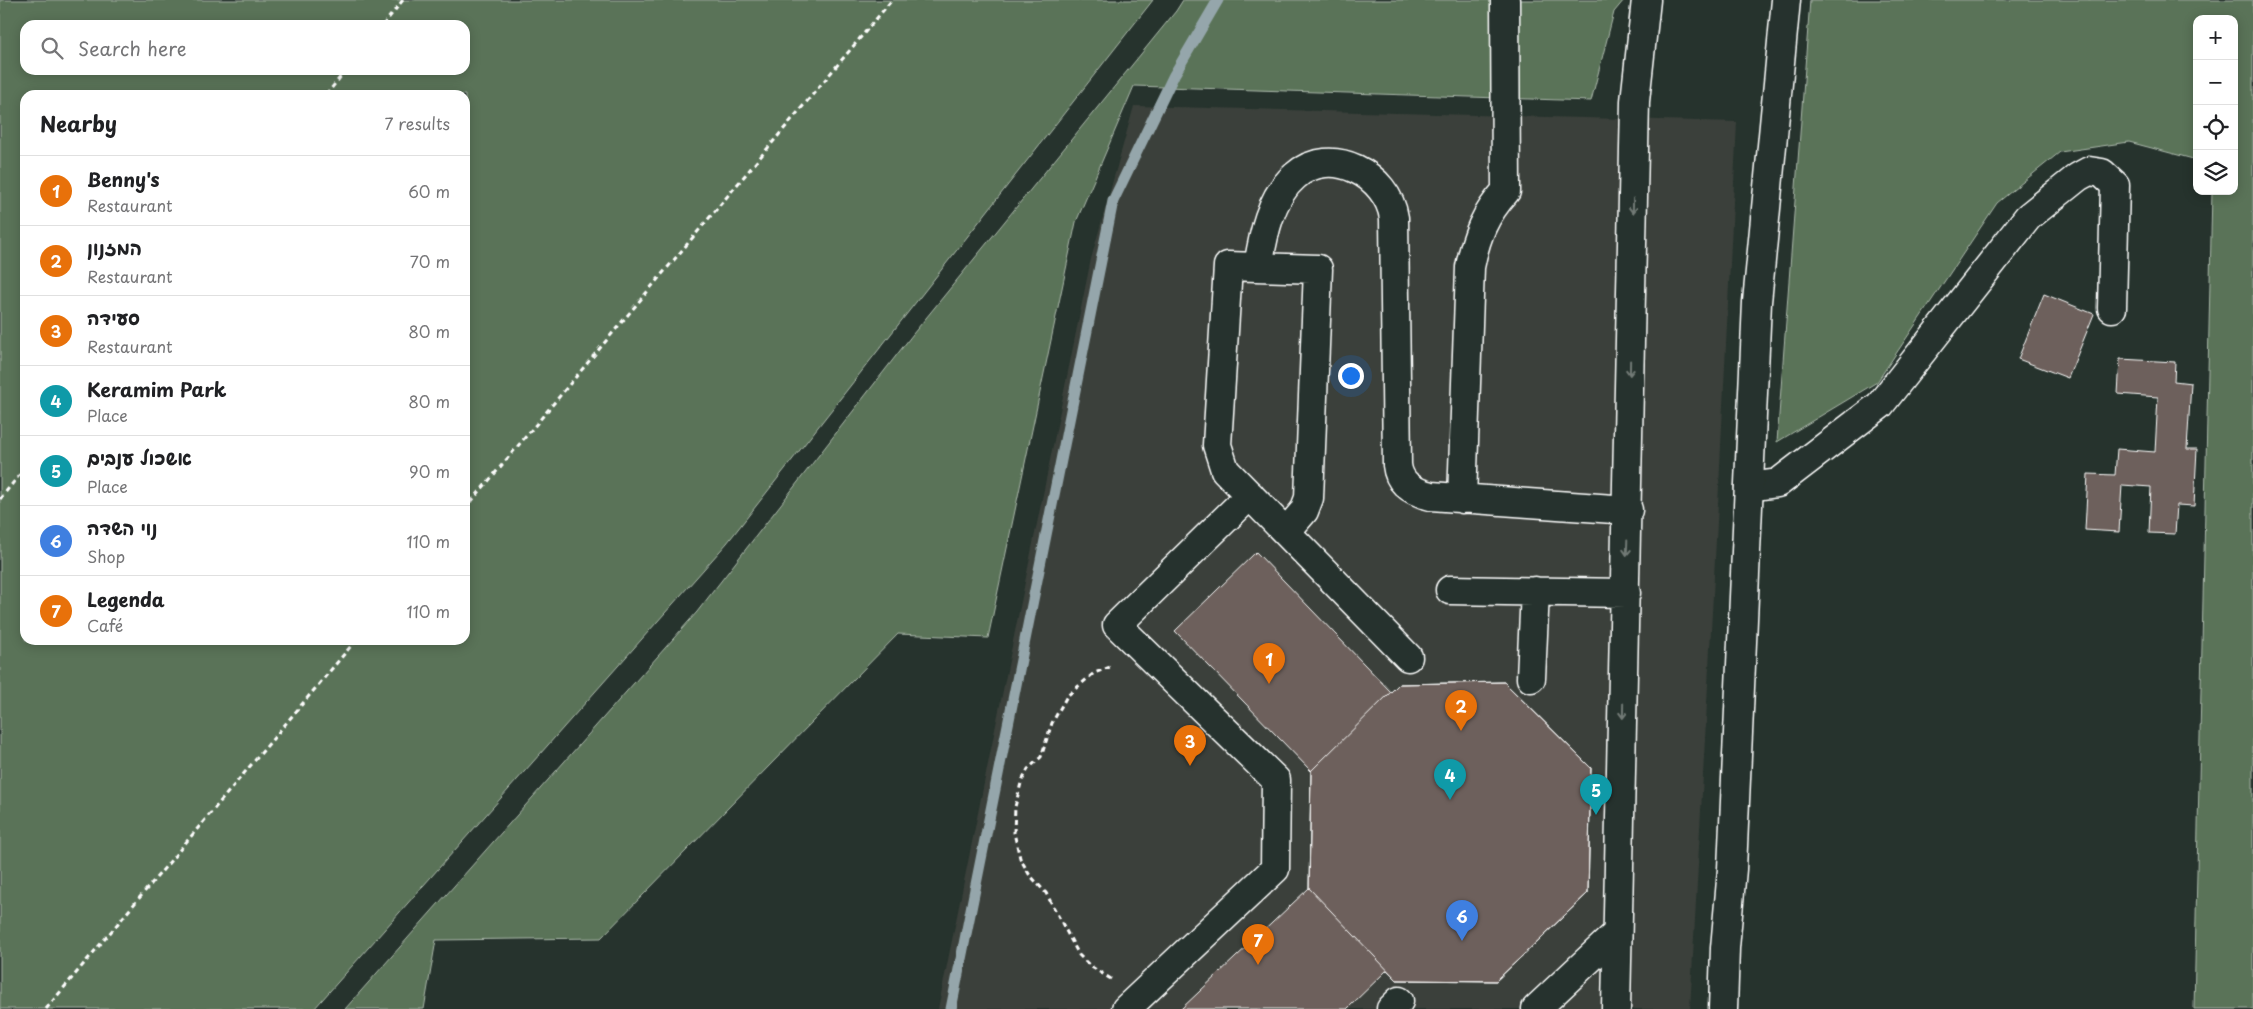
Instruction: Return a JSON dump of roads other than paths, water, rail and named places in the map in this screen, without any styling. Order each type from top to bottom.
[{"type":"main road","points":[[1462,499],[1470,267],[1474,244],[1482,224],[1492,206],[1506,191],[1505,0]]},
{"type":"main road","points":[[1616,1009],[1628,510],[1635,101],[1646,0]]},
{"type":"main road","points":[[1723,1009],[1725,948],[1732,859],[1757,302],[1786,0]]},
{"type":"main road","points":[[1258,267],[1270,218],[1284,189],[1295,176],[1308,167],[1323,163],[1338,163],[1365,173],[1377,183],[1392,205],[1394,218],[1398,470],[1402,481],[1417,492],[1431,496],[1628,510]]},
{"type":"main road","points":[[1749,487],[1778,484],[1880,405],[2028,217],[2078,177],[2089,171],[2102,173],[2115,186],[2112,308]]},
{"type":"main road","points":[[1286,532],[1304,511],[1309,498],[1318,269],[1228,266],[1217,445],[1225,470],[1408,657]]},
{"type":"main road","points":[[1133,1003],[1275,869],[1276,780],[1117,625],[1250,495]]},
{"type":"main road","points":[[1450,590],[1626,593]]},
{"type":"main road","points":[[1531,678],[1535,591]]},
{"type":"main road","points":[[1536,1009],[1617,933]]},
{"type":"waterway","points":[[951,1009],[1113,201],[1174,75],[1218,0]]},
{"type":"place","name":"Benny's","points":[[1269,684]]},
{"type":"place","name":"המזנון","points":[[1461,731]]},
{"type":"place","name":"סעידה","points":[[1190,766]]},
{"type":"place","name":"Keramim Park","points":[[1450,800]]},
{"type":"place","name":"אשכול ענבים","points":[[1596,815]]},
{"type":"place","name":"נוי השדה","points":[[1462,941]]},
{"type":"place","name":"Legenda","points":[[1258,965]]}]
